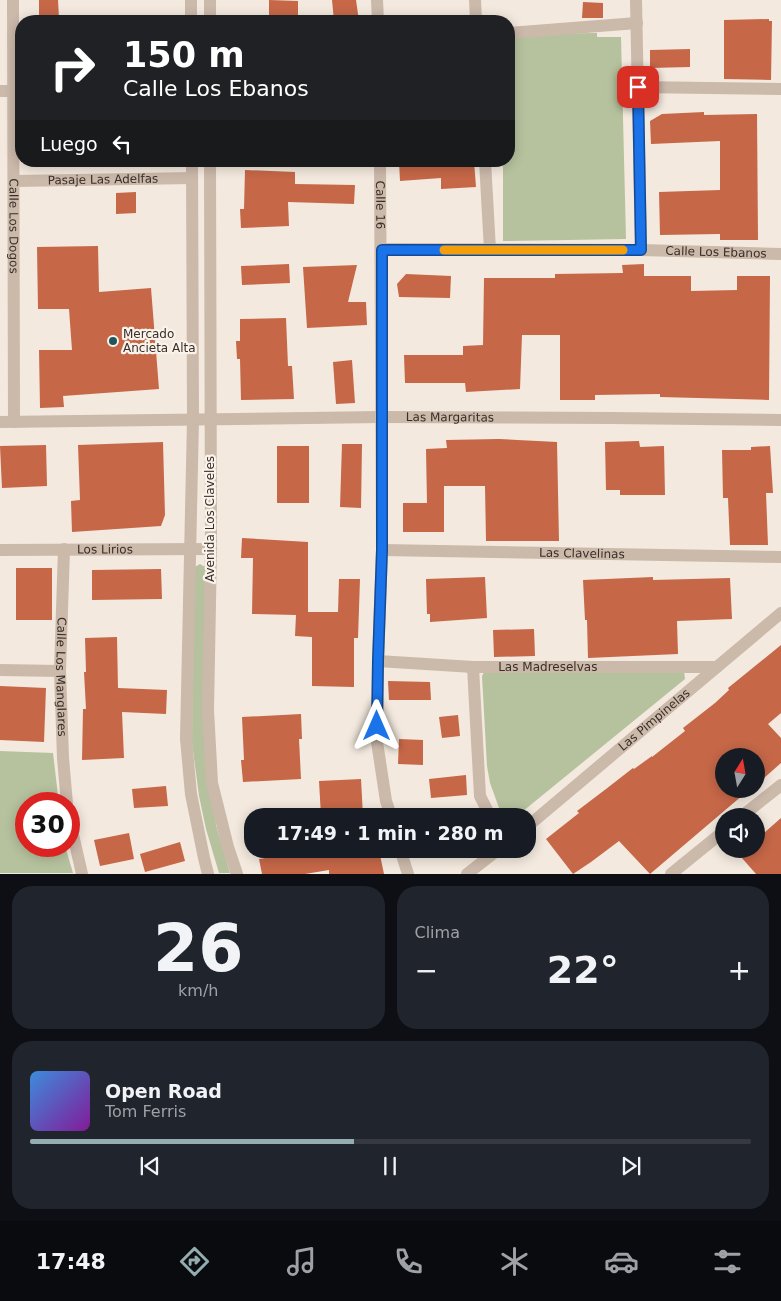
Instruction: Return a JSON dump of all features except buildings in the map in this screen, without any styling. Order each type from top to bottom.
[{"type":"street","name":"Calle Los Dogos","points":[[13,0],[15,36]]},
{"type":"street","points":[[190,0],[191,15]]},
{"type":"street","points":[[210,0],[210,15]]},
{"type":"street","points":[[377,0],[378,15]]},
{"type":"street","points":[[475,0],[476,15]]},
{"type":"street","points":[[636,0],[641,250]]},
{"type":"street","points":[[515,32],[637,23]]},
{"type":"street","name":"Calle Los Dogos","points":[[14,422],[13,91],[15,82]]},
{"type":"street","points":[[638,87],[781,89]]},
{"type":"street","points":[[0,91],[13,91]]},
{"type":"street","name":"Avenida Los Claveles","points":[[192,167],[194,420],[186,739],[191,794],[208,874]]},
{"type":"street","name":"Avenida Los Claveles","points":[[210,167],[208,710],[212,783],[228,847],[237,874]]},
{"type":"street","name":"Calle 16","points":[[380,167],[382,550],[377,742],[388,808]]},
{"type":"street","points":[[485,167],[490,250]]},
{"type":"street","name":"Pasaje Las Adelfas","points":[[14,181],[192,178]]},
{"type":"street","name":"Calle Los Ebanos","points":[[382,250],[641,250],[781,254]]},
{"type":"street","points":[[0,251],[14,251]]},
{"type":"street","name":"Las Margaritas","points":[[0,422],[381,417],[781,420]]},
{"type":"street","name":"Los Lirios","points":[[0,550],[210,550]]},
{"type":"street","name":"Calle Los Manglares","points":[[64,550],[60,670],[66,792]]},
{"type":"street","name":"Las Clavelinas","points":[[382,550],[781,557]]},
{"type":"street","name":"Las Pimpinelas","points":[[536,819],[781,613]]},
{"type":"street","name":"Las Madreselvas","points":[[378,661],[473,667],[718,667]]},
{"type":"street","points":[[473,667],[480,796],[486,808]]},
{"type":"street","points":[[0,670],[60,670]]},
{"type":"street","points":[[752,808],[781,785]]},
{"type":"street","points":[[671,874],[715,838]]},
{"type":"street","points":[[78,857],[82,874]]},
{"type":"street","points":[[403,858],[408,874]]},
{"type":"street","points":[[467,874],[487,858]]},
{"type":"green space","points":[[597,33],[597,37],[621,37],[626,239],[503,241],[503,167],[515,167],[515,36],[532,34]]},
{"type":"green space","points":[[200,564],[205,567],[216,825],[230,873],[219,873],[206,829],[199,796],[192,743],[193,568]]},
{"type":"green space","points":[[486,669],[684,671],[685,679],[527,808],[499,808],[490,783],[487,766],[482,676]]},
{"type":"green space","points":[[0,751],[53,753],[58,792],[15,792],[15,857],[68,857],[73,873],[0,873]]},
{"type":"slow traffic","points":[[444,250],[623,250]]},
{"type":"place","name":"Mercado Ancieta Alta","points":[[113,341]]},
{"type":"route","points":[[377,726],[382,550],[382,250],[641,250],[638,87]]}]
